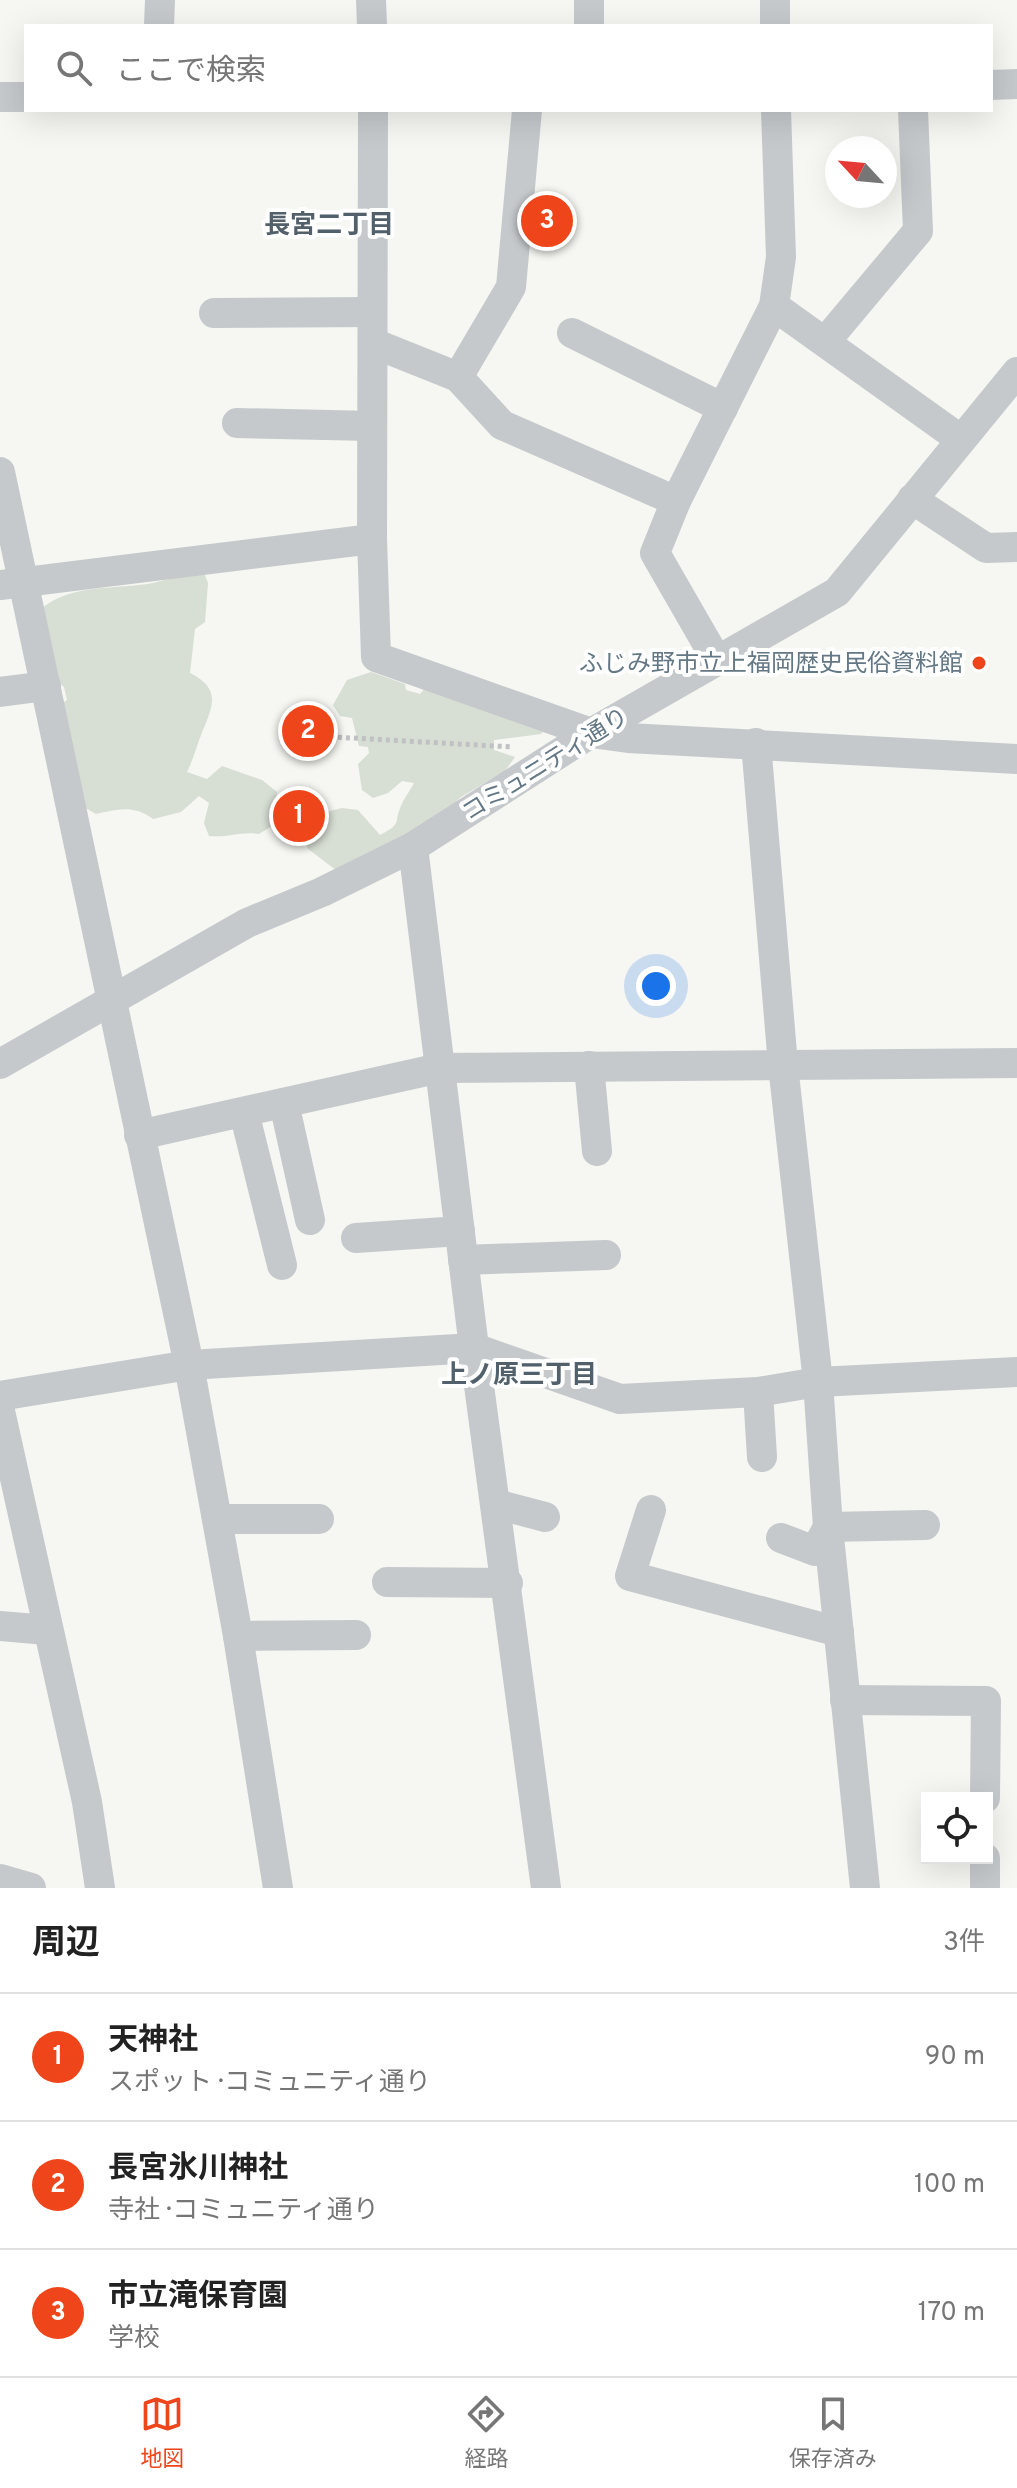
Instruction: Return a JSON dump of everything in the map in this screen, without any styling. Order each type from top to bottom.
[{"type":"street","points":[[159,24],[160,0]]},
{"type":"street","points":[[371,0],[372,24]]},
{"type":"street","points":[[589,0],[589,24]]},
{"type":"street","points":[[775,0],[775,24]]},
{"type":"street","points":[[993,85],[1017,84]]},
{"type":"street","points":[[0,97],[24,97]]},
{"type":"street","points":[[373,112],[372,539],[376,657],[591,733],[628,738],[1017,759]]},
{"type":"street","points":[[458,377],[511,287],[527,112]]},
{"type":"street","points":[[716,659],[655,553],[676,501],[774,306],[781,257],[776,112]]},
{"type":"street","points":[[825,342],[918,231],[913,112]]},
{"type":"street","points":[[774,306],[960,439]]},
{"type":"street","points":[[214,313],[371,312]]},
{"type":"street","points":[[572,333],[723,408]]},
{"type":"street","points":[[373,343],[458,377],[502,425],[676,501]]},
{"type":"street","name":"コミュニティ通り","points":[[0,1064],[247,923],[335,886],[413,847],[591,733],[837,592],[1017,372]]},
{"type":"street","points":[[237,423],[372,426]]},
{"type":"street","points":[[0,472],[12,584],[46,686],[189,1365],[238,1636],[278,1888]]},
{"type":"street","points":[[912,499],[986,548],[1017,547]]},
{"type":"street","points":[[12,584],[372,539]]},
{"type":"street","points":[[0,692],[46,686]]},
{"type":"street","points":[[756,743],[783,1065],[818,1382],[828,1527],[865,1888]]},
{"type":"street","points":[[413,847],[474,1348],[508,1583],[546,1888]]},
{"type":"street","points":[[139,1135],[440,1068],[1017,1063]]},
{"type":"street","points":[[589,1066],[597,1151]]},
{"type":"street","points":[[284,1103],[310,1220]]},
{"type":"street","points":[[244,1112],[282,1265]]},
{"type":"street","points":[[356,1238],[606,1255]]},
{"type":"street","points":[[0,1396],[189,1365],[474,1348],[620,1399],[758,1392],[818,1382],[1017,1372]]},
{"type":"street","points":[[758,1392],[762,1457]]},
{"type":"street","points":[[0,1411],[87,1802],[100,1888]]},
{"type":"street","points":[[496,1504],[545,1517]]},
{"type":"street","points":[[651,1510],[630,1576],[839,1632]]},
{"type":"street","points":[[217,1519],[319,1519]]},
{"type":"street","points":[[828,1527],[925,1525]]},
{"type":"street","points":[[781,1538],[815,1551],[828,1527]]},
{"type":"street","points":[[387,1582],[508,1583]]},
{"type":"street","points":[[0,1626],[47,1630]]},
{"type":"street","points":[[238,1636],[356,1635]]},
{"type":"street","points":[[845,1700],[986,1701],[985,1792]]},
{"type":"street","points":[[985,1864],[985,1888]]},
{"type":"street","points":[[0,1879],[31,1888]]},
{"type":"path","points":[[298,735],[519,747]]},
{"type":"shaded area","points":[[203,570],[208,583],[205,622],[195,629],[190,673],[206,685],[212,704],[187,772],[207,779],[222,766],[262,780],[277,792],[275,824],[259,834],[209,836],[204,823],[209,803],[199,796],[181,812],[153,819],[132,810],[96,814],[82,806],[58,706],[67,700],[64,687],[55,679],[42,608],[54,600],[81,591],[153,583]]},
{"type":"shaded area","points":[[371,672],[405,684],[406,690],[420,694],[427,686],[549,725],[541,734],[494,740],[494,750],[515,757],[505,771],[461,797],[432,823],[341,874],[307,848],[314,815],[342,808],[358,810],[380,835],[395,825],[402,803],[414,783],[402,781],[388,793],[373,798],[362,790],[358,764],[369,753],[368,747],[359,746],[352,718],[340,716],[333,705],[347,680]]},
{"type":"place","name":"市立滝保育園","points":[[547,221]]},
{"type":"place","name":"ふじみ野市立上福岡歴史民俗資料館","points":[[979,663]]},
{"type":"place","name":"長宮氷川神社","points":[[308,731]]},
{"type":"place","name":"天神社","points":[[299,816]]},
{"type":"district","name":"長宮二丁目","points":[[329,224]]},
{"type":"district","name":"上ノ原三丁目","points":[[519,1374]]}]
